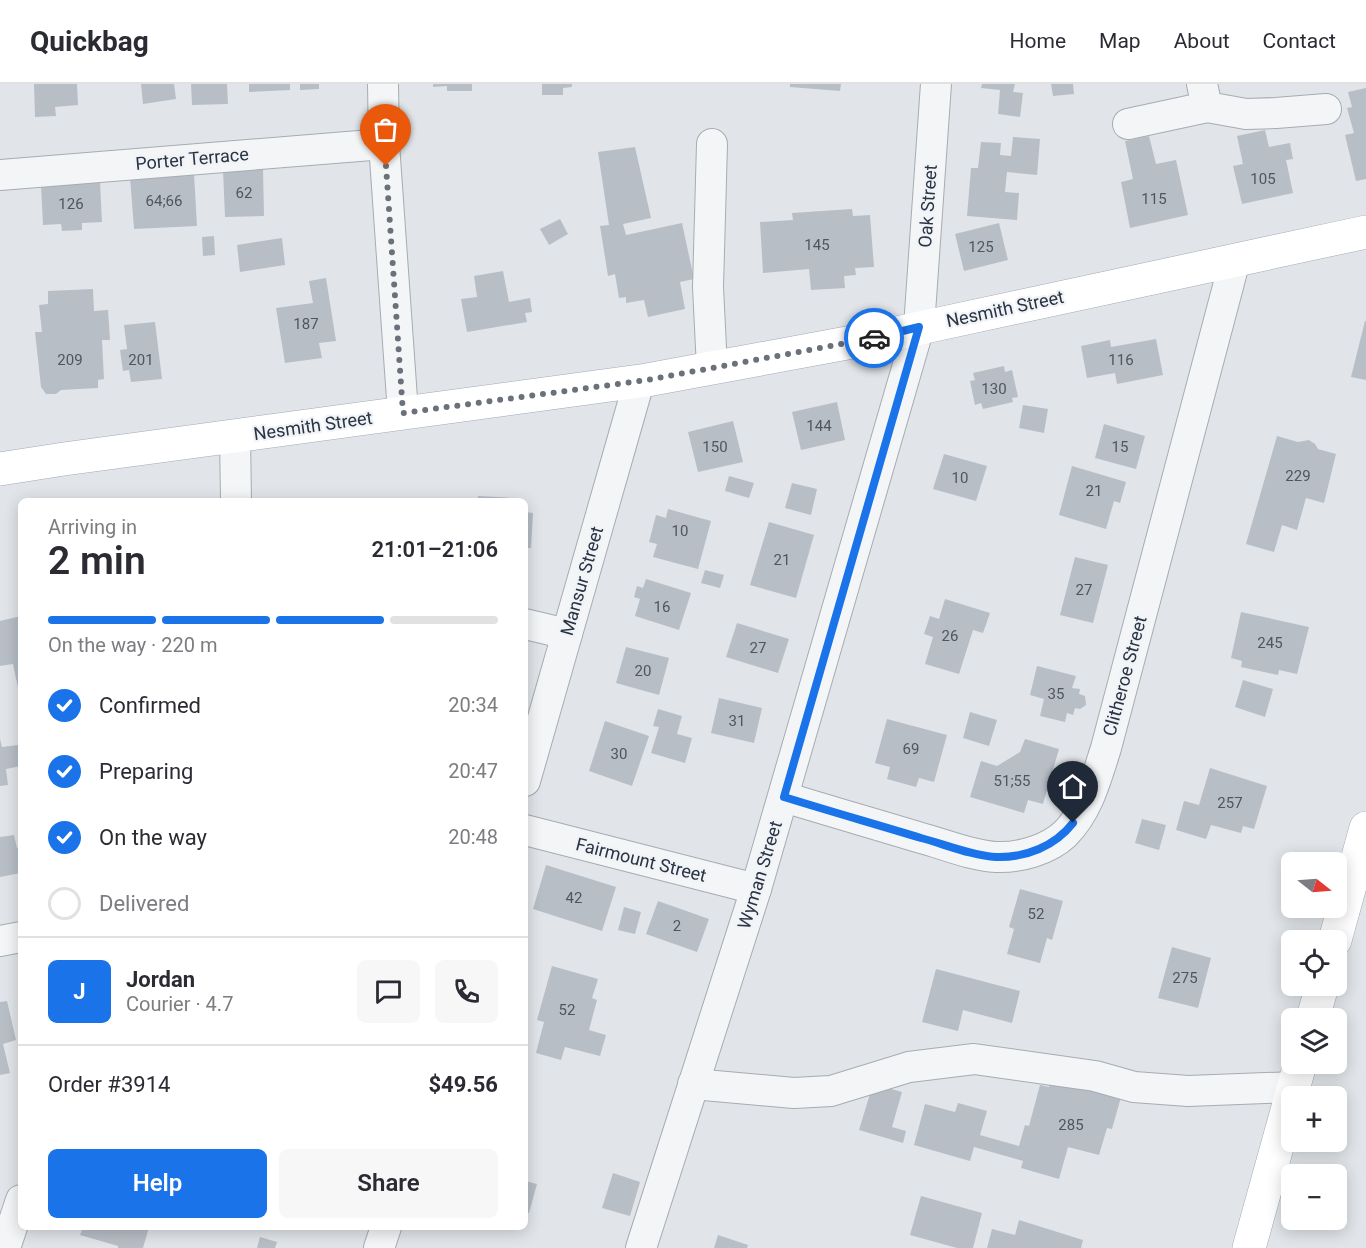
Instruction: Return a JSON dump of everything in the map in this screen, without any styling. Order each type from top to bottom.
[{"type":"main road","name":"Nesmith Street","points":[[0,469],[639,382],[874,338],[1366,232]]},
{"type":"main road","points":[[1338,930],[1366,828]]},
{"type":"main road","points":[[1249,1248],[1297,1075]]},
{"type":"street","points":[[383,84],[384,144],[403,413]]},
{"type":"street","name":"Oak Street","points":[[919,327],[936,84]]},
{"type":"street","points":[[1128,124],[1204,95],[1246,114],[1326,109]]},
{"type":"street","name":"Porter Terrace","points":[[0,175],[384,144]]},
{"type":"street","points":[[712,144],[708,233],[712,368]]},
{"type":"street","name":"Clitheroe Street","points":[[784,797],[957,848],[996,857],[1020,855],[1045,848],[1064,835],[1083,811],[1106,748],[1235,260]]},
{"type":"street","name":"Wyman Street","points":[[641,1248],[784,797],[919,327]]},
{"type":"street","name":"Mansur Street","points":[[528,770],[639,382]]},
{"type":"street","points":[[236,436],[236,498]]},
{"type":"street","points":[[528,625],[567,634]]},
{"type":"street","name":"Fairmount Street","points":[[528,831],[756,889]]},
{"type":"street","points":[[0,941],[18,938]]},
{"type":"street","points":[[693,1084],[794,1094],[831,1091],[909,1067],[974,1059],[1095,1076],[1134,1087],[1188,1091],[1297,1075]]},
{"type":"street","points":[[5,1248],[18,1209]]},
{"type":"street","points":[[379,1248],[385,1230]]},
{"type":"building","points":[[34,84],[77,84],[78,105],[55,107],[56,116],[35,117]]},
{"type":"building","points":[[141,84],[174,84],[176,99],[143,104]]},
{"type":"building","points":[[191,84],[227,84],[228,104],[192,105]]},
{"type":"building","points":[[249,84],[290,84],[290,90],[249,92]]},
{"type":"building","points":[[300,84],[319,84],[319,89],[300,90]]},
{"type":"building","points":[[433,84],[472,84],[472,91],[447,91],[447,86],[433,87]]},
{"type":"building","points":[[542,84],[572,84],[572,87],[563,88],[563,95],[542,95]]},
{"type":"building","points":[[790,84],[841,84],[840,91],[790,87]]},
{"type":"building","points":[[982,84],[1015,84],[1013,92],[1023,93],[1020,117],[998,114],[1000,90],[981,88]]},
{"type":"building","points":[[1051,84],[1073,84],[1074,94],[1053,96]]},
{"type":"building","points":[[1366,88],[1366,179],[1356,181],[1345,135],[1354,133],[1347,108],[1352,107],[1348,92]]},
{"type":"building","points":[[1265,130],[1269,147],[1290,143],[1293,159],[1286,160],[1293,193],[1242,204],[1233,166],[1243,164],[1237,136]]},
{"type":"building","points":[[1149,136],[1156,164],[1176,160],[1188,215],[1130,228],[1121,182],[1133,179],[1125,141]]},
{"type":"building","points":[[1013,137],[1040,139],[1037,175],[1007,172],[1005,192],[1019,193],[1017,220],[967,216],[971,168],[978,168],[981,142],[1001,143],[1000,155],[1011,156]]},
{"type":"building","points":[[635,147],[651,218],[623,224],[626,235],[682,223],[694,279],[680,282],[685,309],[648,317],[644,300],[626,303],[626,297],[619,298],[615,274],[608,276],[600,226],[609,225],[598,152]]},
{"type":"building","points":[[263,169],[264,216],[225,217],[223,170]]},
{"type":"building","points":[[194,174],[197,226],[134,229],[130,177]]},
{"type":"building","points":[[100,182],[102,222],[82,223],[82,230],[62,231],[61,224],[43,225],[41,185]]},
{"type":"building","points":[[852,209],[853,216],[870,215],[874,267],[855,268],[856,275],[844,276],[845,288],[811,290],[809,269],[763,273],[760,222],[793,220],[792,213]]},
{"type":"building","points":[[560,219],[568,234],[549,245],[540,229]]},
{"type":"building","points":[[999,223],[1008,260],[964,271],[955,234]]},
{"type":"building","points":[[214,236],[215,255],[203,256],[202,237]]},
{"type":"building","points":[[282,238],[285,265],[240,272],[237,245]]},
{"type":"building","points":[[503,271],[509,302],[530,298],[532,312],[525,313],[527,322],[467,332],[461,299],[477,297],[474,276]]},
{"type":"building","points":[[326,278],[336,341],[319,343],[322,358],[285,363],[276,308],[313,303],[309,281]]},
{"type":"building","points":[[93,289],[94,311],[108,310],[110,340],[102,340],[104,379],[98,380],[98,388],[61,390],[56,394],[46,394],[41,387],[35,332],[42,332],[39,305],[48,304],[48,291]]},
{"type":"building","points":[[1366,321],[1366,380],[1351,377]]},
{"type":"building","points":[[155,322],[162,379],[131,382],[129,370],[123,371],[120,350],[127,349],[124,325]]},
{"type":"building","points":[[1156,339],[1163,375],[1117,384],[1115,373],[1087,378],[1081,346],[1110,340],[1111,347]]},
{"type":"building","points":[[1004,366],[1005,372],[1012,370],[1018,397],[1012,398],[1013,402],[983,409],[981,403],[975,405],[970,381],[975,380],[973,373]]},
{"type":"building","points":[[837,402],[845,440],[801,450],[792,412]]},
{"type":"building","points":[[1023,405],[1048,409],[1044,433],[1019,428]]},
{"type":"building","points":[[733,421],[743,462],[698,472],[688,432]]},
{"type":"building","points":[[1104,424],[1145,436],[1136,469],[1095,458]]},
{"type":"building","points":[[1277,436],[1298,442],[1309,440],[1318,449],[1336,454],[1324,503],[1306,498],[1297,530],[1282,525],[1274,552],[1246,544]]},
{"type":"building","points":[[944,454],[987,466],[976,501],[933,489]]},
{"type":"building","points":[[1072,466],[1126,482],[1120,503],[1114,501],[1106,529],[1059,515]]},
{"type":"building","points":[[729,476],[754,483],[749,498],[725,491]]},
{"type":"building","points":[[792,483],[817,489],[811,515],[785,508]]},
{"type":"building","points":[[478,496],[514,498],[478,498]]},
{"type":"building","points":[[668,509],[711,521],[698,569],[653,557],[657,544],[649,542],[656,515],[666,518]]},
{"type":"building","points":[[528,512],[533,513],[531,548],[528,548]]},
{"type":"building","points":[[769,522],[814,535],[796,598],[750,585]]},
{"type":"building","points":[[1075,557],[1108,565],[1093,623],[1060,615]]},
{"type":"building","points":[[705,570],[724,575],[720,588],[701,583]]},
{"type":"building","points":[[646,579],[691,593],[679,630],[635,616],[640,599],[634,597],[637,586],[643,588]]},
{"type":"building","points":[[945,599],[990,613],[983,633],[973,630],[959,674],[925,664],[933,637],[924,634],[930,616],[939,619]]},
{"type":"building","points":[[1241,612],[1309,627],[1297,674],[1279,670],[1278,675],[1241,667],[1242,661],[1231,658]]},
{"type":"building","points":[[18,617],[18,688],[13,664],[0,666],[0,621]]},
{"type":"building","points":[[737,623],[789,639],[778,673],[726,657]]},
{"type":"building","points":[[626,647],[669,658],[659,695],[616,683]]},
{"type":"building","points":[[1037,666],[1076,676],[1072,688],[1080,689],[1079,694],[1085,696],[1086,705],[1080,709],[1075,708],[1073,715],[1067,713],[1065,722],[1040,716],[1044,699],[1030,695]]},
{"type":"building","points":[[1243,680],[1273,689],[1265,717],[1235,707]]},
{"type":"building","points":[[719,698],[762,708],[754,743],[711,733]]},
{"type":"building","points":[[658,709],[682,716],[677,734],[692,738],[685,763],[651,753],[659,727],[653,726]]},
{"type":"building","points":[[970,712],[997,720],[989,746],[963,738]]},
{"type":"building","points":[[887,719],[947,735],[934,782],[919,778],[916,787],[887,779],[890,767],[875,763]]},
{"type":"building","points":[[605,721],[649,736],[632,786],[589,771]]},
{"type":"building","points":[[0,739],[2,747],[18,745],[18,767],[6,769],[8,785],[0,786]]},
{"type":"building","points":[[1025,739],[1059,749],[1043,804],[1028,800],[1024,813],[970,797],[981,761],[997,766],[1020,752]]},
{"type":"building","points":[[1210,768],[1267,786],[1254,829],[1243,826],[1241,833],[1211,825],[1206,839],[1176,830],[1184,801],[1199,805]]},
{"type":"building","points":[[1142,819],[1166,825],[1159,850],[1135,843]]},
{"type":"building","points":[[14,835],[18,848],[18,874],[0,877],[0,837]]},
{"type":"building","points":[[546,865],[616,887],[602,931],[533,909]]},
{"type":"building","points":[[1020,889],[1063,901],[1052,940],[1047,938],[1040,963],[1007,954],[1014,929],[1009,927]]},
{"type":"building","points":[[658,901],[709,919],[697,952],[646,934]]},
{"type":"building","points":[[624,907],[641,912],[635,934],[618,930]]},
{"type":"building","points":[[1172,947],[1211,958],[1198,1008],[1158,998]]},
{"type":"building","points":[[552,966],[598,979],[592,998],[597,1000],[589,1030],[606,1035],[600,1056],[565,1047],[561,1060],[536,1053],[544,1022],[537,1020]]},
{"type":"building","points":[[936,969],[1020,991],[1012,1023],[963,1010],[958,1031],[922,1022]]},
{"type":"building","points":[[7,1001],[16,1040],[3,1044],[10,1073],[0,1075],[0,1002]]},
{"type":"building","points":[[1052,1077],[1123,1090],[1112,1129],[1107,1128],[1099,1155],[1068,1147],[1059,1179],[1021,1168],[1023,1161],[974,1147],[970,1161],[914,1145],[925,1104],[955,1112],[958,1103],[987,1111],[980,1135],[1019,1146],[1025,1125],[1029,1126],[1040,1085],[1049,1087]]},
{"type":"building","points":[[873,1084],[902,1092],[892,1127],[906,1131],[903,1143],[859,1130]]},
{"type":"building","points":[[613,1173],[640,1182],[630,1216],[602,1208]]},
{"type":"building","points":[[528,1182],[537,1184],[528,1213]]},
{"type":"building","points":[[921,1196],[982,1213],[973,1248],[957,1248],[910,1235]]},
{"type":"building","points":[[1019,1220],[1083,1240],[1081,1248],[987,1248],[992,1229],[1015,1235]]},
{"type":"building","points":[[82,1230],[148,1230],[143,1248],[118,1248],[118,1246],[80,1235]]},
{"type":"building","points":[[718,1235],[748,1245],[747,1248],[714,1248]]},
{"type":"building","points":[[260,1237],[277,1242],[275,1248],[257,1248]]},
{"type":"way so far","points":[[386,166],[403,413],[647,380],[874,338]]},
{"type":"route","points":[[874,338],[919,327],[784,797],[957,848],[996,857],[1020,855],[1045,848],[1064,835],[1073,823]]}]
